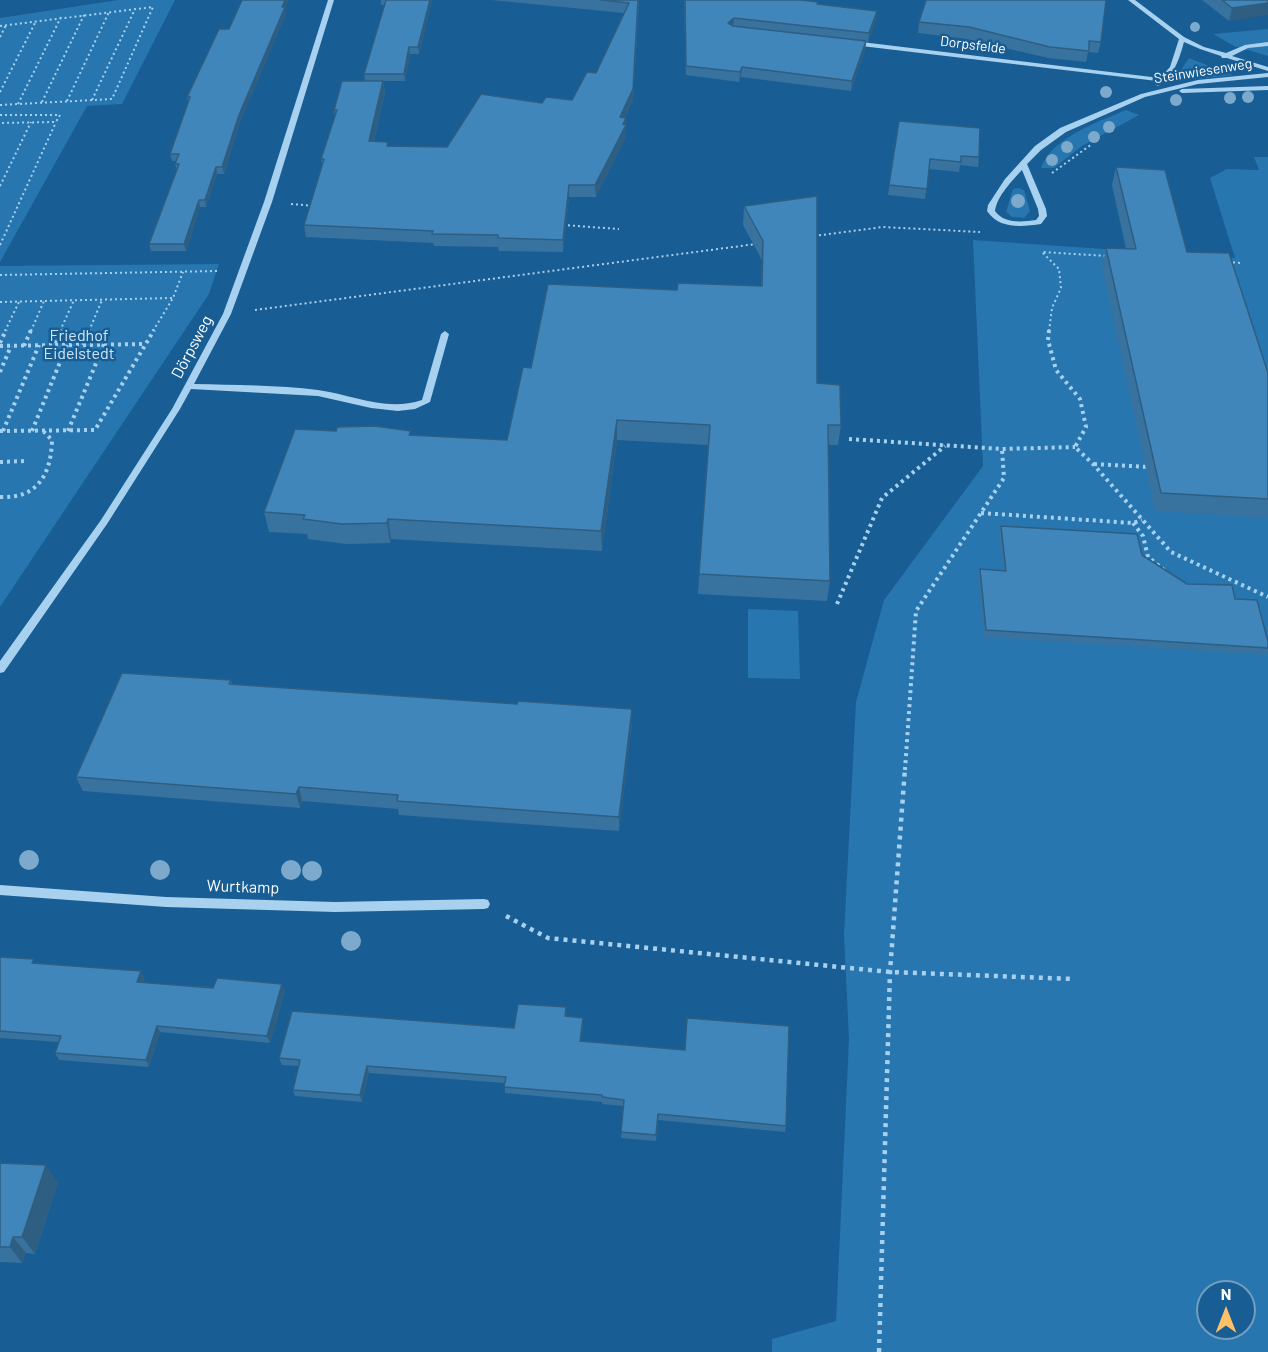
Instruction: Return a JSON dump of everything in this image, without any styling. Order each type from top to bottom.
[{"type":"street","name":"Dörpsweg","points":[[0,669],[104,522],[188,386],[227,314],[268,202],[332,0]]},
{"type":"street","points":[[1131,0],[1182,38],[1224,57],[1268,69]]},
{"type":"street","points":[[1163,81],[1173,68],[1182,38]]},
{"type":"street","name":"Dorpsfelde","points":[[848,43],[1163,81]]},
{"type":"street","points":[[1224,57],[1247,46],[1268,44]]},
{"type":"street","name":"Steinwiesenweg","points":[[1024,165],[1043,216],[1038,222],[1016,225],[995,217],[991,212],[992,205],[1008,182],[1038,148],[1063,130],[1143,95],[1198,82],[1268,75]]},
{"type":"street","name":"Steinwiesenweg","points":[[1143,95],[1163,81]]},
{"type":"street","name":"Steinwiesenweg","points":[[1143,95],[1268,88]]},
{"type":"street","points":[[188,386],[319,393],[367,406],[413,408],[426,402],[446,334]]},
{"type":"street","name":"Wurtkamp","points":[[0,890],[166,902],[312,906],[484,904]]},
{"type":"path","points":[[0,26],[62,16],[153,7],[112,99],[0,105]]},
{"type":"path","points":[[92,100],[135,9]]},
{"type":"path","points":[[67,101],[110,11]]},
{"type":"path","points":[[42,102],[84,14]]},
{"type":"path","points":[[18,104],[62,16]]},
{"type":"path","points":[[0,92],[36,20]]},
{"type":"path","points":[[0,37],[6,25]]},
{"type":"path","points":[[0,115],[60,115],[0,245]]},
{"type":"path","points":[[0,186],[31,122]]},
{"type":"path","points":[[0,124],[56,122]]},
{"type":"path","points":[[1028,174],[1053,173],[1096,142]]},
{"type":"path","points":[[268,202],[315,206]]},
{"type":"path","points":[[561,225],[619,230]]},
{"type":"path","points":[[812,237],[883,227],[985,233]]},
{"type":"path","points":[[227,314],[764,243]]},
{"type":"path","points":[[1075,447],[1086,427],[1080,399],[1056,370],[1048,340],[1052,308],[1061,288],[1059,269],[1042,252],[1112,256]]},
{"type":"path","points":[[1228,262],[1240,263]]},
{"type":"path","points":[[0,275],[243,271]]},
{"type":"path","points":[[39,345],[2,431],[95,430],[173,298],[183,272]]},
{"type":"path","points":[[0,302],[173,298]]},
{"type":"path","points":[[54,345],[74,300]]},
{"type":"path","points":[[83,345],[102,300]]},
{"type":"path","points":[[24,346],[44,301]]},
{"type":"path","points":[[19,302],[0,345],[146,344]]},
{"type":"path","points":[[68,430],[104,344]]},
{"type":"path","points":[[32,431],[66,345]]},
{"type":"path","points":[[0,372],[11,346]]},
{"type":"path","points":[[0,503],[1,497],[20,497],[34,487],[45,474],[52,450],[52,440],[44,431]]},
{"type":"path","points":[[849,439],[1002,449],[1075,447],[1093,464],[1171,552],[1268,597]]},
{"type":"path","points":[[837,604],[882,498],[945,445]]},
{"type":"path","points":[[879,1352],[890,972],[916,611],[1004,478],[1002,449]]},
{"type":"path","points":[[0,462],[25,461]]},
{"type":"path","points":[[1093,464],[1152,467]]},
{"type":"path","points":[[981,513],[1133,523],[1142,520]]},
{"type":"path","points":[[1133,523],[1143,536],[1148,557],[1167,572]]},
{"type":"path","points":[[484,904],[548,938],[890,972],[1074,979]]},
{"type":"green space","points":[[118,0],[175,0],[122,104],[87,106],[0,262],[0,18]]},
{"type":"green space","points":[[1268,29],[1268,56],[1234,46],[1213,34]]},
{"type":"green space","points":[[1189,58],[1233,75],[1179,81],[1176,77]]},
{"type":"green space","points":[[1126,110],[1139,115],[1082,146],[1054,168],[1041,168],[1047,157],[1065,139],[1090,125]]},
{"type":"green space","points":[[1254,157],[1268,157],[1268,1352],[772,1352],[772,1339],[836,1321],[849,1039],[844,935],[856,702],[884,600],[983,466],[973,240],[1235,258],[1210,178],[1227,169],[1259,170]]},
{"type":"green space","points":[[1013,189],[1024,190],[1030,211],[1024,218],[1012,217],[1006,212]]},
{"type":"green space","name":"Friedhof Eidelstedt","points":[[219,264],[209,294],[0,607],[0,266]]},
{"type":"green space","points":[[748,609],[798,611],[800,679],[748,678]]},
{"type":"building","points":[[242,0],[285,0],[282,7],[285,7],[239,115],[222,167],[216,167],[205,200],[199,200],[184,244],[149,244],[179,164],[175,164],[179,154],[170,154],[190,97],[187,97],[219,29],[229,29]]},
{"type":"building","points":[[386,0],[430,0],[418,47],[409,47],[404,74],[364,74]]},
{"type":"building","points":[[601,0],[638,0],[633,89],[620,117],[626,118],[623,124],[626,125],[595,185],[569,185],[563,240],[304,225],[324,159],[321,159],[337,110],[334,110],[342,81],[383,81],[369,141],[388,142],[387,146],[447,147],[481,94],[542,103],[546,97],[572,100],[587,72],[596,73],[629,3]]},
{"type":"building","points":[[685,0],[801,0],[877,11],[869,33],[734,18],[728,23],[733,26],[866,41],[852,81],[742,67],[740,72],[686,66]]},
{"type":"building","points":[[926,0],[1106,0],[1101,42],[1089,41],[1089,51],[1050,47],[969,27],[919,22]]},
{"type":"building","points":[[1222,0],[1268,0],[1268,3],[1232,8]]},
{"type":"building","points":[[899,121],[980,128],[979,157],[961,156],[961,162],[930,159],[927,189],[889,185]]},
{"type":"building","points":[[1116,167],[1165,170],[1187,252],[1229,253],[1268,373],[1268,499],[1161,493],[1106,248],[1136,249]]},
{"type":"building","points":[[817,196],[817,383],[840,385],[841,425],[828,425],[830,581],[699,574],[710,425],[617,420],[601,531],[388,519],[387,523],[342,524],[303,519],[305,515],[264,512],[295,429],[336,431],[337,427],[375,426],[411,431],[409,435],[507,440],[523,367],[531,368],[548,284],[677,290],[678,283],[762,286],[763,241],[744,206]]},
{"type":"building","points":[[1001,526],[1137,534],[1142,555],[1187,584],[1232,585],[1235,599],[1257,600],[1268,648],[986,630],[980,569],[1006,571]]},
{"type":"building","points":[[122,673],[231,680],[229,684],[517,704],[518,701],[632,709],[619,817],[397,801],[398,795],[299,787],[296,794],[76,777]]},
{"type":"building","points":[[0,957],[34,959],[32,963],[141,971],[137,982],[213,988],[217,978],[282,984],[267,1036],[157,1026],[146,1060],[55,1053],[61,1036],[0,1031]]},
{"type":"building","points":[[518,1004],[566,1007],[565,1016],[583,1018],[580,1041],[685,1050],[687,1018],[789,1026],[786,1126],[658,1114],[656,1135],[621,1132],[624,1100],[602,1097],[602,1095],[504,1087],[506,1077],[367,1066],[360,1095],[293,1090],[300,1060],[279,1058],[292,1011],[514,1028]]},
{"type":"building","points":[[0,1163],[46,1165],[22,1237],[13,1237],[10,1247],[0,1247]]}]
